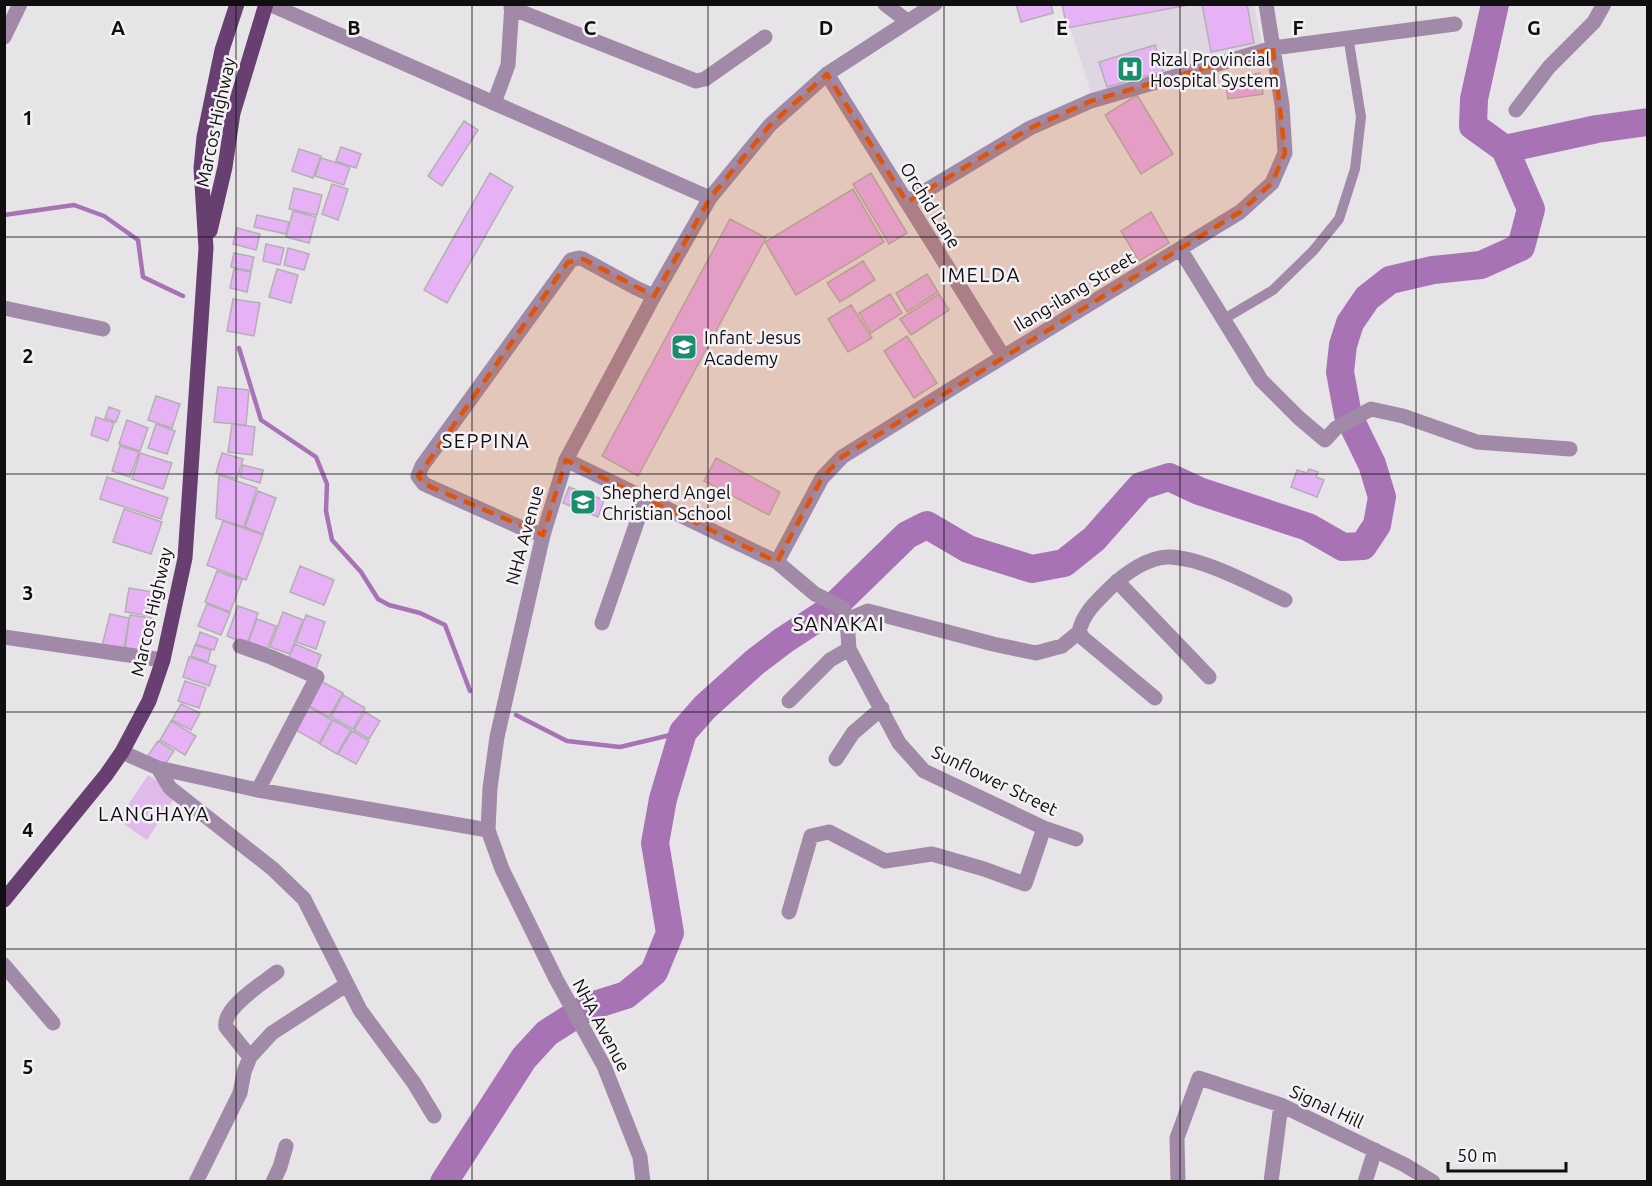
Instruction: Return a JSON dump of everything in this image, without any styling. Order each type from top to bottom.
[{"type":"main road","name":"Marcos Highway","points":[[4,900],[106,775],[122,752],[149,701],[163,660],[185,558],[206,248],[201,168],[204,137],[222,50],[237,4]]},
{"type":"main road","name":"Marcos Highway","points":[[206,248],[225,167],[233,113],[267,4]]},
{"type":"street","points":[[267,4],[710,198]]},
{"type":"street","points":[[885,4],[907,21]]},
{"type":"street","name":"NHA Avenue","points":[[643,1182],[640,1157],[604,1066],[556,979],[502,869],[488,830],[490,788],[497,737],[543,535],[566,460],[654,296],[710,198],[770,125],[826,74],[935,4]]},
{"type":"street","name":"Ilang-ilang Street","points":[[777,562],[822,477],[842,457],[1240,212],[1272,183],[1285,153],[1282,105],[1266,4]]},
{"type":"street","points":[[1516,110],[1549,67],[1594,22],[1604,4]]},
{"type":"street","points":[[4,37],[18,5]]},
{"type":"street","points":[[494,103],[508,65],[512,6],[696,81],[705,79],[765,37]]},
{"type":"street","points":[[907,202],[1030,128],[1091,101],[1273,48],[1348,36],[1455,24]]},
{"type":"street","points":[[1224,320],[1273,290],[1313,251],[1339,219],[1355,169],[1361,117],[1348,36]]},
{"type":"street","name":"Orchid Lane","points":[[826,74],[1004,356]]},
{"type":"street","points":[[1180,249],[1260,380],[1325,440],[1336,428],[1371,409],[1403,416],[1477,442],[1570,449]]},
{"type":"street","points":[[543,535],[522,528],[424,484],[418,476],[422,466],[571,260],[583,259],[654,296]]},
{"type":"street","points":[[4,309],[103,329]]},
{"type":"street","points":[[566,460],[777,562],[815,594],[845,614],[868,611],[1036,653],[1062,646],[1079,632],[1081,622],[1090,609],[1117,581],[1146,563],[1170,556],[1201,563],[1285,600]]},
{"type":"street","points":[[602,623],[640,519],[645,499]]},
{"type":"street","points":[[1117,581],[1209,677]]},
{"type":"street","name":"Sunflower Street","points":[[845,614],[849,649],[899,743],[924,771],[1044,828],[1076,839]]},
{"type":"street","points":[[1079,632],[1083,638],[1155,698]]},
{"type":"street","points":[[4,637],[163,660]]},
{"type":"street","points":[[240,646],[317,677],[258,790]]},
{"type":"street","points":[[789,701],[830,660],[849,649]]},
{"type":"street","points":[[836,759],[853,733],[882,708]]},
{"type":"street","points":[[122,752],[158,768],[258,790],[488,830]]},
{"type":"street","points":[[158,768],[170,788],[273,869],[304,899],[360,1010],[414,1083],[434,1116]]},
{"type":"street","points":[[789,912],[811,836],[829,832],[885,861],[933,855],[984,869],[1025,884],[1044,828]]},
{"type":"street","points":[[4,965],[53,1023]]},
{"type":"street","points":[[250,1057],[226,1027],[225,1021],[238,1002],[278,972]]},
{"type":"street","points":[[196,1182],[240,1093],[250,1057],[272,1033],[346,985]]},
{"type":"street","name":"Signal Hill","points":[[1178,1182],[1177,1138],[1199,1078],[1281,1105],[1375,1150],[1433,1182]]},
{"type":"street","points":[[1270,1182],[1281,1105]]},
{"type":"street","points":[[273,1182],[286,1146]]},
{"type":"street","points":[[1365,1182],[1375,1150]]},
{"type":"highlighted area","points":[[1273,48],[1285,153],[1272,183],[1240,212],[842,457],[822,478],[777,562],[566,460],[543,535],[424,484],[418,476],[568,262],[583,259],[654,296],[710,198],[770,125],[827,74],[907,202],[1030,128],[1091,101]]},
{"type":"shaded area","name":"Rizal Provincial Hospital System","points":[[1063,5],[1254,5],[1262,45],[1091,93]]},
{"type":"shaded area","points":[[148,775],[177,794],[147,840],[118,820]]},
{"type":"building","points":[[1016,4],[1051,4],[1053,13],[1021,22]]},
{"type":"building","points":[[1062,4],[1189,4],[1189,5],[1067,28]]},
{"type":"building","points":[[1202,4],[1247,4],[1254,43],[1211,52]]},
{"type":"building","points":[[1155,45],[1163,71],[1107,87],[1099,62]]},
{"type":"building","points":[[1260,73],[1263,94],[1228,99],[1225,79]]},
{"type":"building","points":[[1137,95],[1173,154],[1141,174],[1105,115]]},
{"type":"building","points":[[464,121],[478,130],[442,186],[428,176]]},
{"type":"building","points":[[341,147],[361,154],[356,168],[336,161]]},
{"type":"building","points":[[299,149],[321,156],[313,178],[292,171]]},
{"type":"building","points":[[321,158],[350,167],[344,185],[315,176]]},
{"type":"building","points":[[490,173],[513,187],[447,303],[424,290]]},
{"type":"building","points":[[871,173],[907,233],[889,244],[853,184]]},
{"type":"building","points":[[332,184],[348,189],[338,220],[322,214]]},
{"type":"building","points":[[294,188],[322,195],[317,215],[289,209]]},
{"type":"building","points":[[853,189],[884,242],[796,295],[765,242]]},
{"type":"building","points":[[293,211],[316,217],[309,243],[286,237]]},
{"type":"building","points":[[1151,212],[1169,243],[1139,261],[1121,231]]},
{"type":"building","points":[[257,215],[289,222],[286,234],[254,227]]},
{"type":"building","name":"Infant Jesus Academy","points":[[730,219],[766,238],[638,476],[602,456]]},
{"type":"building","points":[[237,228],[260,234],[256,250],[233,244]]},
{"type":"building","points":[[266,244],[284,248],[280,265],[263,261]]},
{"type":"building","points":[[288,248],[309,254],[304,270],[284,265]]},
{"type":"building","points":[[234,253],[254,257],[251,271],[231,267]]},
{"type":"building","points":[[863,261],[875,280],[840,302],[827,283]]},
{"type":"building","points":[[234,269],[251,272],[247,292],[230,288]]},
{"type":"building","points":[[277,269],[298,275],[291,303],[269,297]]},
{"type":"building","points":[[927,274],[938,292],[907,312],[896,293]]},
{"type":"building","points":[[890,294],[902,313],[871,333],[859,313]]},
{"type":"building","points":[[939,294],[949,310],[911,335],[900,319]]},
{"type":"building","points":[[233,299],[260,303],[254,336],[227,331]]},
{"type":"building","points":[[851,305],[872,338],[848,352],[828,319]]},
{"type":"building","points":[[907,336],[937,383],[914,398],[884,351]]},
{"type":"building","points":[[218,387],[249,390],[246,425],[214,422]]},
{"type":"building","points":[[156,396],[180,404],[172,428],[148,420]]},
{"type":"building","points":[[109,407],[120,411],[116,422],[105,418]]},
{"type":"building","points":[[96,417],[114,423],[108,441],[91,435]]},
{"type":"building","points":[[127,420],[148,428],[140,451],[119,444]]},
{"type":"building","points":[[156,424],[175,431],[167,454],[148,448]]},
{"type":"building","points":[[232,424],[255,427],[252,455],[228,452]]},
{"type":"building","points":[[120,446],[139,452],[130,477],[112,471]]},
{"type":"building","points":[[140,453],[172,463],[163,489],[132,479]]},
{"type":"building","points":[[222,453],[243,459],[237,479],[216,473]]},
{"type":"building","points":[[716,458],[780,492],[769,515],[704,481]]},
{"type":"building","points":[[243,465],[263,470],[260,483],[240,477]]},
{"type":"building","points":[[1309,469],[1318,472],[1316,477],[1324,480],[1317,497],[1291,487],[1297,470],[1307,473]]},
{"type":"building","points":[[219,475],[257,488],[244,527],[216,518]]},
{"type":"building","points":[[107,477],[168,498],[161,519],[100,499]]},
{"type":"building","name":"Shepherd Angel Christian School","points":[[569,487],[604,500],[598,517],[563,503]]},
{"type":"building","points":[[258,491],[276,498],[263,534],[245,527]]},
{"type":"building","points":[[124,509],[162,522],[151,554],[113,542]]},
{"type":"building","points":[[223,521],[263,535],[246,580],[207,565]]},
{"type":"building","points":[[300,566],[334,580],[324,605],[290,592]]},
{"type":"building","points":[[217,571],[242,580],[230,612],[205,602]]},
{"type":"building","points":[[129,588],[153,592],[150,616],[125,612]]},
{"type":"building","points":[[207,604],[230,613],[221,635],[198,626]]},
{"type":"building","points":[[238,606],[258,613],[247,644],[227,636]]},
{"type":"building","points":[[283,612],[303,620],[290,654],[270,647]]},
{"type":"building","points":[[110,614],[129,618],[124,649],[102,646]]},
{"type":"building","points":[[130,615],[151,618],[146,653],[125,649]]},
{"type":"building","points":[[306,615],[325,622],[316,649],[296,642]]},
{"type":"building","points":[[257,619],[276,626],[266,653],[247,646]]},
{"type":"building","points":[[200,632],[218,639],[214,650],[196,644]]},
{"type":"building","points":[[295,644],[321,655],[315,671],[288,659]]},
{"type":"building","points":[[195,645],[211,650],[208,662],[191,656]]},
{"type":"building","points":[[189,657],[216,666],[209,686],[183,677]]},
{"type":"building","points":[[319,680],[343,693],[329,717],[307,705]]},
{"type":"building","points":[[185,681],[206,688],[199,708],[178,701]]},
{"type":"building","points":[[343,695],[365,708],[353,729],[331,717]]},
{"type":"building","points":[[181,704],[200,713],[191,730],[172,720]]},
{"type":"building","points":[[307,706],[332,720],[319,743],[294,729]]},
{"type":"building","points":[[365,712],[380,721],[369,739],[354,730]]},
{"type":"building","points":[[333,720],[351,730],[337,754],[320,744]]},
{"type":"building","points":[[171,721],[196,736],[185,755],[160,740]]},
{"type":"building","points":[[352,731],[369,741],[356,764],[338,754]]},
{"type":"building","points":[[158,741],[174,751],[163,767],[147,757]]},
{"type":"waterway","points":[[444,1182],[524,1058],[547,1033],[588,1007],[626,995],[654,972],[670,933],[655,843],[663,799],[683,732],[705,707],[755,662],[830,610],[907,535],[927,525],[968,549],[1032,569],[1064,563],[1094,539],[1141,486],[1169,477],[1199,491],[1308,527],[1343,547],[1363,546],[1377,525],[1382,497],[1372,464],[1348,415],[1340,372],[1343,345],[1350,323],[1367,298],[1390,280],[1433,270],[1481,265],[1521,247],[1531,209],[1505,149],[1473,126],[1474,99],[1495,4]]},
{"type":"waterway","points":[[1505,149],[1597,129],[1648,122]]},
{"type":"waterway","points":[[4,215],[74,205],[104,216],[138,240],[143,277],[183,296]]},
{"type":"waterway","points":[[239,348],[261,420],[316,457],[327,484],[326,511],[332,540],[361,572],[378,599],[389,605],[420,613],[445,625],[470,691]]},
{"type":"waterway","points":[[516,715],[567,741],[620,747],[683,732]]},
{"type":"place","name":"Rizal Provincial Hospital System","points":[[1130,69]]},
{"type":"place","name":"Infant Jesus Academy","points":[[684,347]]},
{"type":"place","name":"Shepherd Angel Christian School","points":[[583,502]]},
{"type":"district","name":"IMELDA","points":[[981,274]]},
{"type":"district","name":"SEPPINA","points":[[486,440]]},
{"type":"district","name":"SANAKAI","points":[[839,623]]},
{"type":"district","name":"LANGHAYA","points":[[154,813]]}]
